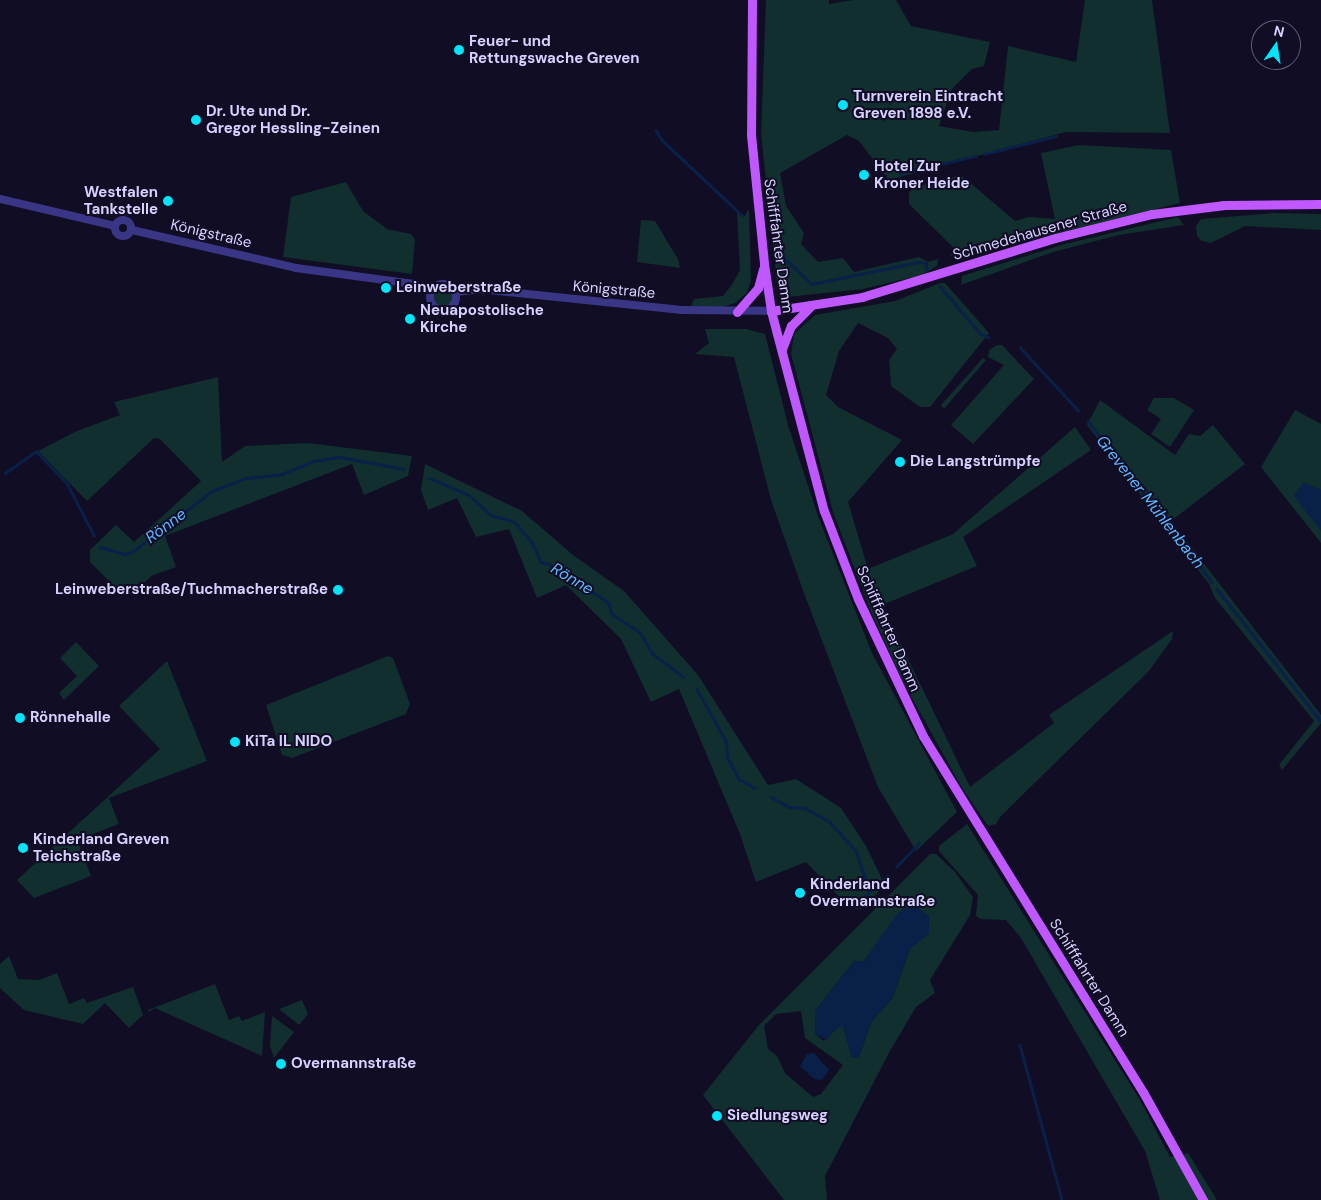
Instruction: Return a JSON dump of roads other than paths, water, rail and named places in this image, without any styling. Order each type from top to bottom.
[{"type":"main road","name":"Schifffahrter Damm","points":[[752,0],[751,135],[764,264],[771,311],[824,511],[858,599],[919,728],[956,791],[1143,1092],[1203,1200]]},
{"type":"main road","name":"Schmedehausener Straße","points":[[771,311],[812,306],[893,288],[1055,238],[1129,219],[1224,205],[1321,204]]},
{"type":"main road","points":[[737,312],[758,288],[764,264]]},
{"type":"main road","points":[[782,352],[791,326],[812,306]]},
{"type":"street","name":"Königstraße","points":[[0,198],[115,226],[125,219],[131,223],[132,230],[296,268],[414,284],[431,291],[444,284],[456,292],[480,290],[652,308],[737,312],[771,311]]},
{"type":"street","points":[[431,291],[432,306],[442,311],[453,307],[456,292]]},
{"type":"water","points":[[1304,482],[1321,490],[1321,531],[1294,496]]},
{"type":"water","points":[[910,906],[920,909],[929,916],[929,933],[910,949],[892,999],[871,1022],[859,1057],[852,1058],[843,1026],[834,1030],[827,1040],[815,1034],[815,1011],[854,961],[863,962],[898,913]]},
{"type":"water","points":[[814,1053],[829,1070],[822,1080],[814,1079],[800,1066],[807,1054]]},
{"type":"waterway","name":"Grevener Mühlenbach","points":[[656,130],[662,140],[742,215]]},
{"type":"waterway","points":[[984,154],[1056,136]]},
{"type":"waterway","points":[[900,173],[976,156]]},
{"type":"waterway","name":"Grevener Mühlenbach","points":[[774,248],[812,284],[918,262],[926,263],[927,270]]},
{"type":"waterway","name":"Grevener Mühlenbach","points":[[940,286],[981,334],[988,337]]},
{"type":"waterway","name":"Grevener Mühlenbach","points":[[1020,347],[1078,410]]},
{"type":"waterway","name":"Grevener Mühlenbach","points":[[1088,421],[1212,582]]},
{"type":"waterway","name":"Rönne","points":[[5,473],[36,451],[67,483],[94,535]]},
{"type":"waterway","name":"Rönne","points":[[100,547],[125,554],[132,552],[212,491],[246,478],[282,474],[314,461],[340,457],[404,469]]},
{"type":"waterway","name":"Rönne","points":[[429,478],[469,495],[491,515],[515,522],[532,542],[541,562],[555,566],[609,603],[612,614],[640,632],[652,653],[683,676]]},
{"type":"waterway","name":"Grevener Mühlenbach","points":[[1217,589],[1321,721]]},
{"type":"waterway","name":"Rönne","points":[[697,689],[726,741],[728,758],[739,779],[755,788]]},
{"type":"waterway","name":"Rönne","points":[[771,797],[790,807],[805,808],[830,822],[856,851],[870,891]]},
{"type":"waterway","name":"Rönne","points":[[896,867],[919,843]]},
{"type":"waterway","name":"Rönne","points":[[858,902],[887,876]]},
{"type":"waterway","points":[[1020,1045],[1062,1200]]},
{"type":"place","name":"Feuer- und Rettungswache Greven","points":[[459,50]]},
{"type":"place","name":"Turnverein Eintracht Greven 1898 e.V.","points":[[843,105]]},
{"type":"place","name":"Dr. Ute und Dr. Gregor Hessling-Zeinen","points":[[196,120]]},
{"type":"place","name":"Hotel Zur Kroner Heide","points":[[864,175]]},
{"type":"place","name":"Westfalen Tankstelle","points":[[168,201]]},
{"type":"place","name":"Leinweberstraße","points":[[386,288]]},
{"type":"place","name":"Neuapostolische Kirche","points":[[410,319]]},
{"type":"place","name":"Die Langstrümpfe","points":[[900,462]]},
{"type":"place","name":"Leinweberstraße/Tuchmacherstraße","points":[[338,590]]},
{"type":"place","name":"Rönnehalle","points":[[20,718]]},
{"type":"place","name":"KiTa IL NIDO","points":[[235,742]]},
{"type":"place","name":"Kinderland Greven Teichstraße","points":[[23,848]]},
{"type":"place","name":"Kinderland Overmannstraße","points":[[800,893]]},
{"type":"place","name":"Overmannstraße","points":[[281,1064]]},
{"type":"place","name":"Siedlungsweg","points":[[717,1116]]}]
